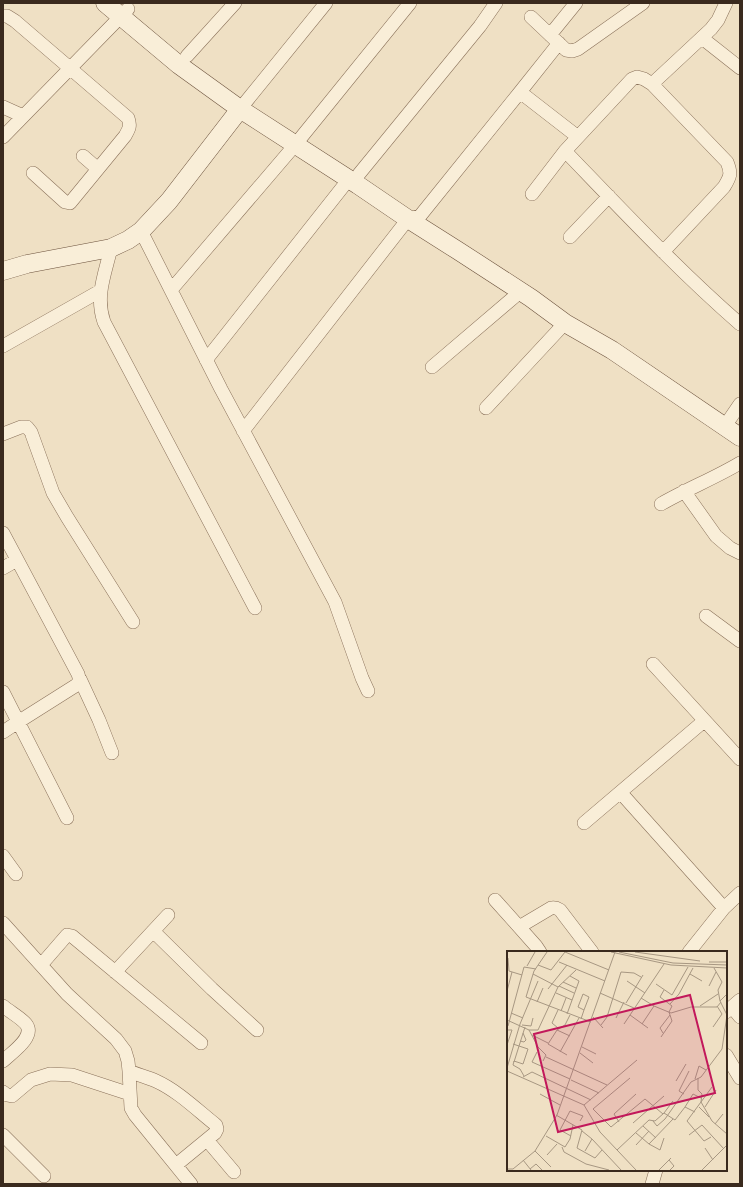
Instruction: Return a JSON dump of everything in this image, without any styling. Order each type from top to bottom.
[{"type":"street","points":[[105,3],[123,10],[187,56],[244,105]]},
{"type":"street","points":[[187,56],[235,3]]},
{"type":"street","points":[[3,271],[27,264],[111,248],[128,240],[141,230],[169,201],[326,3]]},
{"type":"street","points":[[171,290],[299,140],[410,3]]},
{"type":"street","points":[[206,360],[354,177],[480,26],[496,3]]},
{"type":"street","points":[[243,431],[414,217],[520,92],[576,3]]},
{"type":"street","points":[[531,17],[566,50],[572,51],[578,49],[643,3]]},
{"type":"street","points":[[652,84],[711,30],[718,20],[726,3]]},
{"type":"street","points":[[3,137],[70,68],[123,10]]},
{"type":"street","points":[[123,10],[180,65],[299,140],[414,217],[527,283],[570,314],[616,342],[734,419],[740,437]]},
{"type":"street","points":[[3,16],[7,16],[15,20],[128,118],[130,123],[125,136],[70,203],[65,202],[33,173]]},
{"type":"street","points":[[702,38],[740,68]]},
{"type":"street","points":[[532,194],[564,151],[632,79],[637,77],[652,84],[727,162],[737,176],[729,179],[724,187],[663,252]]},
{"type":"street","points":[[520,92],[578,137]]},
{"type":"street","points":[[3,107],[23,116]]},
{"type":"street","points":[[564,151],[663,252],[722,309],[740,324]]},
{"type":"street","points":[[83,156],[98,169]]},
{"type":"street","points":[[570,237],[609,196]]},
{"type":"street","points":[[414,217],[457,250],[565,323],[734,419]]},
{"type":"street","points":[[141,230],[243,431],[335,602],[368,691]]},
{"type":"street","points":[[111,248],[100,291],[101,311],[104,322],[255,608]]},
{"type":"street","points":[[3,346],[100,291]]},
{"type":"street","points":[[432,367],[520,292]]},
{"type":"street","points":[[486,408],[565,323]]},
{"type":"street","points":[[3,434],[21,427],[27,427],[31,432],[53,493],[133,622]]},
{"type":"street","points":[[662,504],[684,491],[721,474],[740,463]]},
{"type":"street","points":[[684,491],[716,536],[740,554]]},
{"type":"street","points":[[3,533],[80,679],[112,753]]},
{"type":"street","points":[[3,568],[17,560]]},
{"type":"street","points":[[706,616],[740,641]]},
{"type":"street","points":[[653,664],[740,759]]},
{"type":"street","points":[[3,732],[79,684],[80,679]]},
{"type":"street","points":[[3,692],[67,818]]},
{"type":"street","points":[[584,823],[704,721]]},
{"type":"street","points":[[621,793],[724,908]]},
{"type":"street","points":[[3,856],[16,874]]},
{"type":"street","points":[[690,951],[724,908],[740,893]]},
{"type":"street","points":[[495,900],[539,951]]},
{"type":"street","points":[[519,927],[551,908],[558,908],[591,951]]},
{"type":"street","points":[[115,972],[168,915]]},
{"type":"street","points":[[3,923],[67,994],[116,1039],[125,1051],[128,1061],[131,1108],[135,1115],[192,1184]]},
{"type":"street","points":[[153,932],[257,1030]]},
{"type":"street","points":[[41,965],[67,935],[72,936],[201,1043]]},
{"type":"street","points":[[3,1006],[25,1024],[28,1028],[29,1034],[24,1041],[3,1061]]},
{"type":"street","points":[[727,1056],[740,1078]]},
{"type":"street","points":[[129,1071],[157,1082],[179,1095],[216,1125],[217,1129],[215,1133],[176,1166]]},
{"type":"street","points":[[3,1092],[12,1096],[31,1080],[50,1074],[72,1075],[130,1094]]},
{"type":"street","points":[[3,1135],[44,1176]]},
{"type":"street","points":[[207,1140],[234,1172]]},
{"type":"street","points":[[652,1184],[656,1171]]}]
